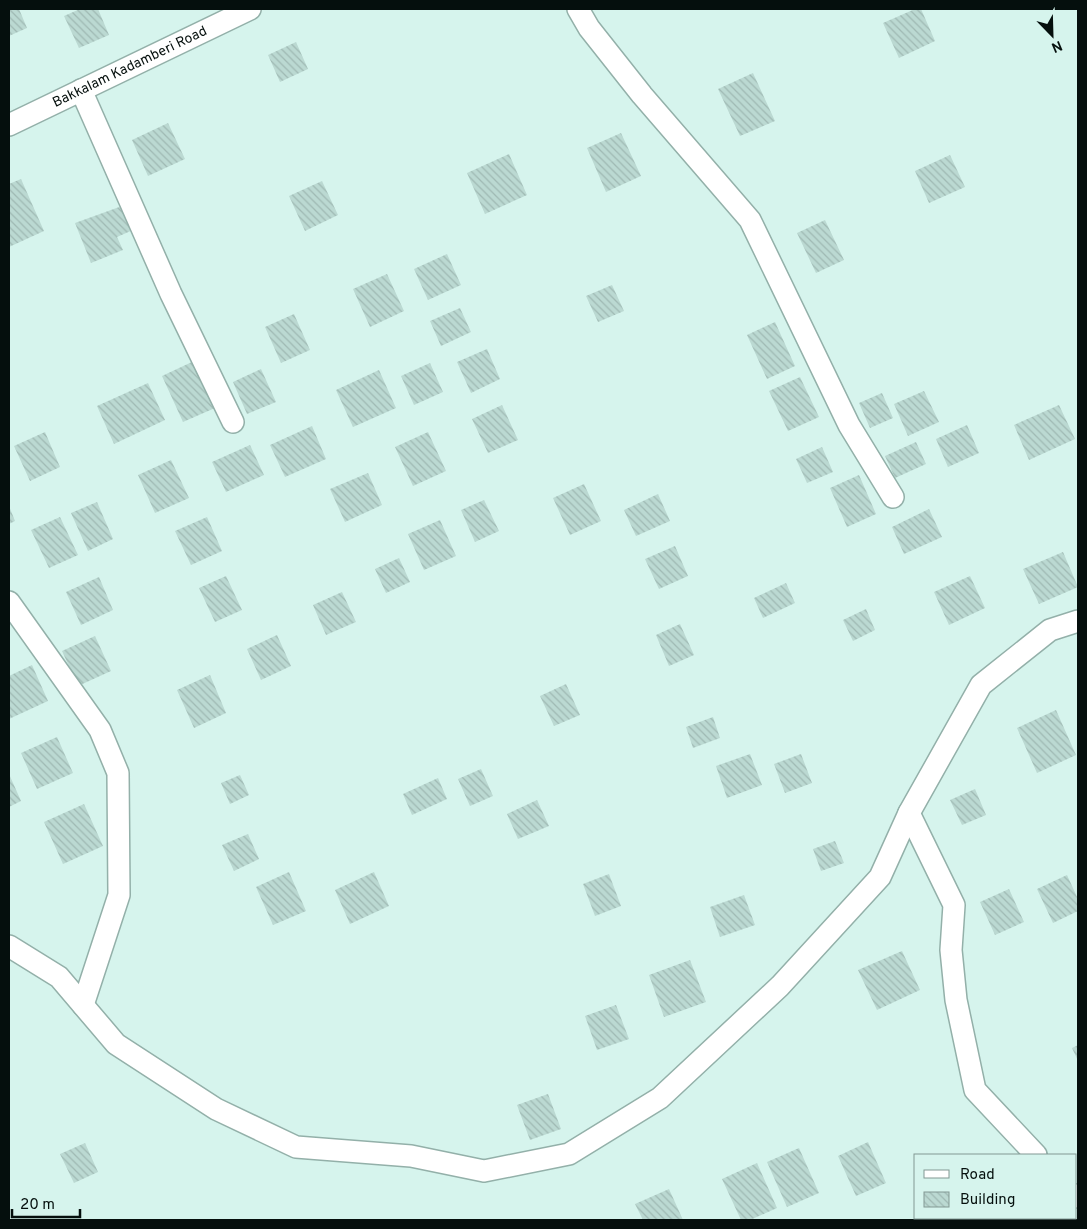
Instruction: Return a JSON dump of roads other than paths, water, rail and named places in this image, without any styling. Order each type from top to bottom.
[{"type":"street","name":"Bakkalam Kadamberi Road","points":[[9,125],[250,9]]},
{"type":"street","points":[[578,9],[589,28],[642,95],[750,220],[849,425],[893,497]]},
{"type":"street","points":[[81,90],[171,294],[233,422]]},
{"type":"street","points":[[9,602],[100,730],[118,773],[119,895],[83,1005]]},
{"type":"street","points":[[9,946],[59,977],[116,1044],[216,1109],[296,1147],[411,1156],[484,1171],[569,1154],[660,1098],[780,986],[880,877],[909,813],[981,685],[1050,630],[1078,621]]},
{"type":"street","points":[[909,813],[954,905],[951,950],[956,1000],[975,1090],[1035,1154]]}]
